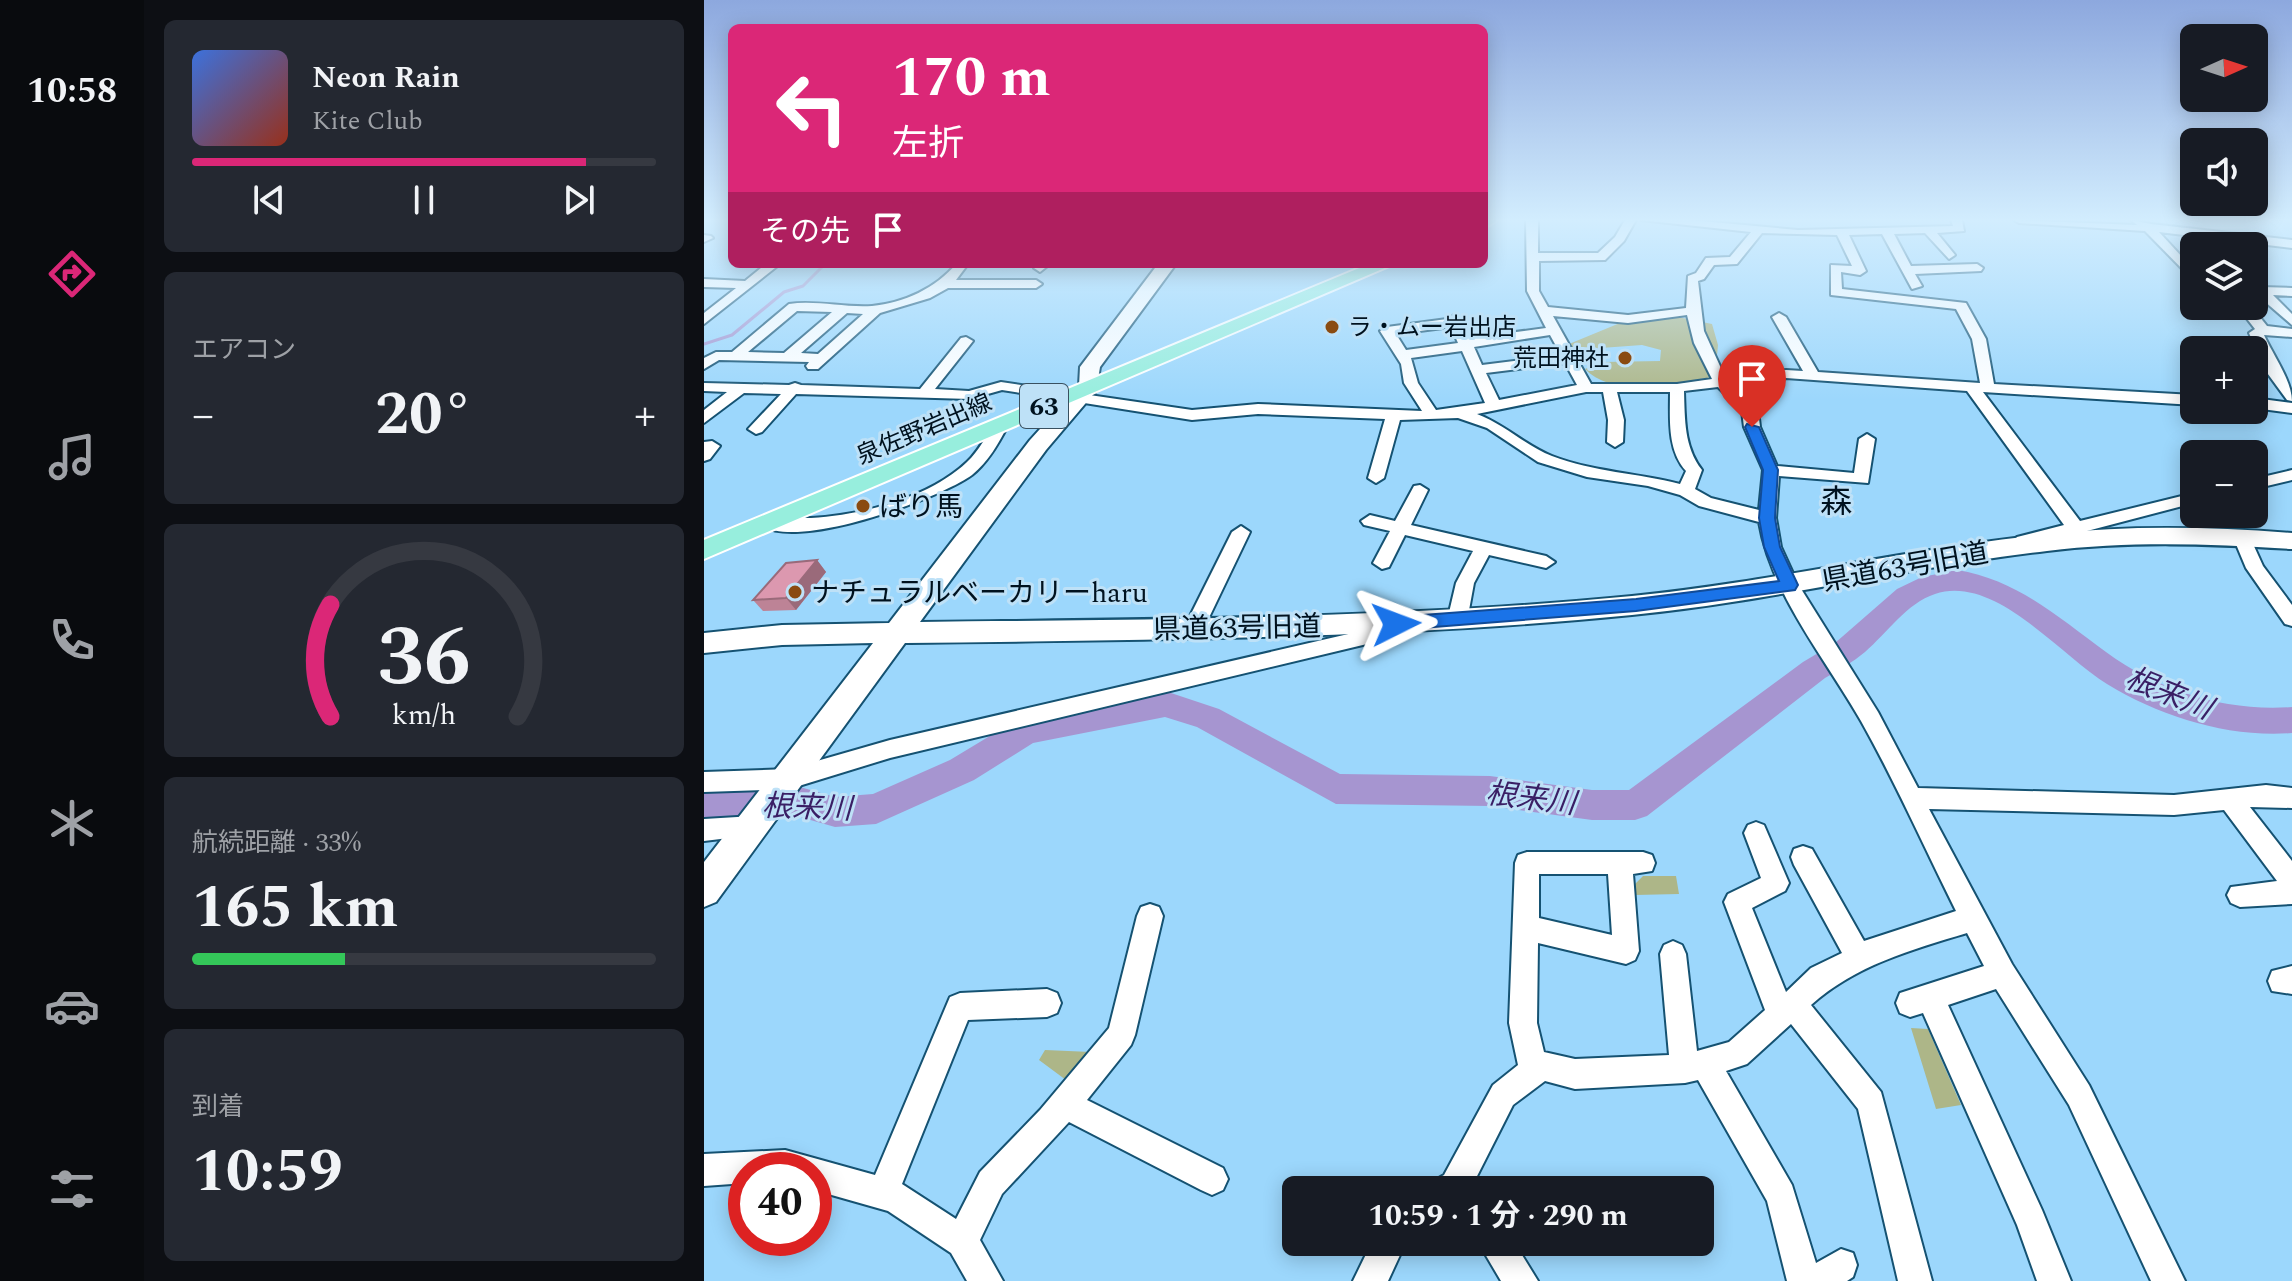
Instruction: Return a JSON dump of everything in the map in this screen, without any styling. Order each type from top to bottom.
[{"type":"main road","name":"泉佐野岩出線","points":[[704,550],[1000,425],[1331,280]]},
{"type":"main road","name":"泉佐野岩出線","points":[[704,536],[1075,391],[1346,280]]},
{"type":"street","points":[[704,320],[754,280]]},
{"type":"street","points":[[946,284],[949,280]]},
{"type":"street","points":[[735,356],[794,307],[875,310],[925,295],[946,284],[992,280]]},
{"type":"street","points":[[1006,280],[1036,284]]},
{"type":"street","points":[[704,890],[1038,445],[1090,367],[1155,280]]},
{"type":"street","points":[[1534,280],[1533,291],[1586,388]]},
{"type":"street","points":[[1692,280],[1690,311],[1703,348],[1721,381],[1750,410],[1752,427],[1771,470],[1767,518],[1772,547],[1789,585],[1850,687],[2002,974],[2079,1095],[2168,1281]]},
{"type":"street","points":[[1835,280],[1836,292],[1961,306],[1979,339],[1980,388],[2080,533],[2180,502]]},
{"type":"street","points":[[1914,280],[1916,286]]},
{"type":"street","points":[[704,283],[748,285]]},
{"type":"street","points":[[2292,292],[2261,291],[2292,321]]},
{"type":"street","points":[[788,357],[844,309]]},
{"type":"street","points":[[756,429],[790,388],[875,310]]},
{"type":"street","points":[[1546,311],[1628,319],[1690,311]]},
{"type":"street","points":[[1779,317],[1813,375]]},
{"type":"street","points":[[1432,415],[1411,383],[1408,364],[1387,331],[1455,320],[1494,406]]},
{"type":"street","points":[[2255,320],[2263,330]]},
{"type":"street","points":[[2292,333],[2263,330],[2256,333],[2265,356],[2292,397]]},
{"type":"street","points":[[1400,355],[1553,331]]},
{"type":"street","points":[[925,393],[966,341]]},
{"type":"street","points":[[704,365],[716,356],[822,358]]},
{"type":"street","points":[[1478,370],[1571,358]]},
{"type":"street","points":[[704,387],[970,395],[1001,386],[1075,391],[1192,415],[1258,409],[1432,415],[1458,413],[1586,388],[1677,388],[1786,374],[2180,399]]},
{"type":"street","points":[[704,418],[742,387]]},
{"type":"street","points":[[1609,388],[1616,420],[1615,442]]},
{"type":"street","points":[[1677,388],[1678,430],[1684,459],[1694,470],[1686,491]]},
{"type":"street","points":[[2268,405],[2292,408]]},
{"type":"street","points":[[1458,413],[1492,425],[1544,459],[1587,472],[1649,481],[1686,491],[1705,502],[1767,518]]},
{"type":"street","points":[[1376,478],[1394,415]]},
{"type":"street","points":[[767,522],[795,526],[825,525],[931,492],[972,468],[1000,425]]},
{"type":"street","points":[[1771,470],[1862,479],[1867,439]]},
{"type":"street","points":[[704,447],[712,446],[704,456]]},
{"type":"street","points":[[2268,481],[2292,475]]},
{"type":"street","points":[[1382,563],[1420,490]]},
{"type":"street","points":[[1370,521],[1546,562]]},
{"type":"street","points":[[1194,628],[1241,532]]},
{"type":"street","name":"県道63号旧道","points":[[704,643],[782,635],[1457,621],[1636,605],[1789,585],[2080,533],[2196,534],[2292,541]]},
{"type":"street","points":[[2242,537],[2255,568],[2292,619]]},
{"type":"street","points":[[1457,621],[1465,583],[1484,548]]},
{"type":"street","points":[[704,782],[786,784],[890,749],[1367,637],[1366,625]]},
{"type":"street","points":[[1910,798],[2174,805],[2230,799],[2292,798]]},
{"type":"street","points":[[2230,799],[2292,881]]},
{"type":"street","points":[[704,830],[756,823]]},
{"type":"street","points":[[1756,833],[1776,883],[1737,902],[1787,1009],[1871,1102],[1915,1281]]},
{"type":"street","points":[[1803,857],[1859,958]]},
{"type":"street","points":[[1526,928],[1626,951],[1631,863],[1527,863],[1523,1023],[1534,1071]]},
{"type":"street","points":[[2240,895],[2292,892]]},
{"type":"street","points":[[962,1242],[991,1183],[1064,1104],[1121,1035],[1150,916]]},
{"type":"street","points":[[1461,1176],[1503,1095],[1541,1066],[1575,1074],[1695,1066],[1737,1054],[1821,978],[1875,949],[1971,919]]},
{"type":"street","points":[[1673,954],[1695,1066],[1781,1196],[1804,1281]]},
{"type":"street","points":[[2002,974],[1920,1000],[2031,1221],[2054,1281]]},
{"type":"street","points":[[883,1193],[960,1007],[1047,1003]]},
{"type":"street","points":[[1064,1104],[1212,1179]]},
{"type":"street","points":[[706,1174],[728,1171]]},
{"type":"street","points":[[832,1179],[896,1197],[962,1242],[986,1281]]},
{"type":"street","points":[[1370,1281],[1383,1256]]},
{"type":"street","points":[[1504,1256],[1521,1281]]},
{"type":"green space","points":[[1673,316],[1712,324],[1718,345],[1715,377],[1647,386],[1612,384],[1585,369],[1603,362],[1660,361],[1661,350],[1642,345],[1573,350],[1569,344],[1620,323]]},
{"type":"green space","points":[[1643,876],[1676,876],[1679,894],[1635,895],[1634,885]]},
{"type":"green space","points":[[1911,1028],[1928,1029],[1961,1105],[1936,1109]]},
{"type":"green space","points":[[1045,1050],[1091,1052],[1066,1080],[1039,1060]]},
{"type":"building","points":[[817,560],[786,598],[753,600],[786,563]]},
{"type":"waterway","points":[[704,344],[732,335],[784,292],[803,286],[809,280]]},
{"type":"waterway","name":"根来川","points":[[704,808],[800,802],[835,812],[876,809],[962,770],[1025,731],[1165,704],[1208,718],[1336,789],[1490,791],[1592,805],[1635,805],[1814,670],[1846,651],[1907,596],[1932,584],[1957,580],[1982,584],[2006,595],[2097,662],[2156,695],[2225,717],[2248,721],[2292,720]]},
{"type":"place","name":"ラ・ムー岩出店","points":[[1332,327]]},
{"type":"place","name":"荒田神社","points":[[1625,358]]},
{"type":"place","name":"ばり馬","points":[[863,506]]},
{"type":"place","name":"ナチュラルベーカリーharu","points":[[795,592]]},
{"type":"district","name":"森","points":[[1836,501]]},
{"type":"route","points":[[1396,624],[1636,605],[1789,585],[1772,547],[1767,518],[1771,470],[1752,427]]}]
